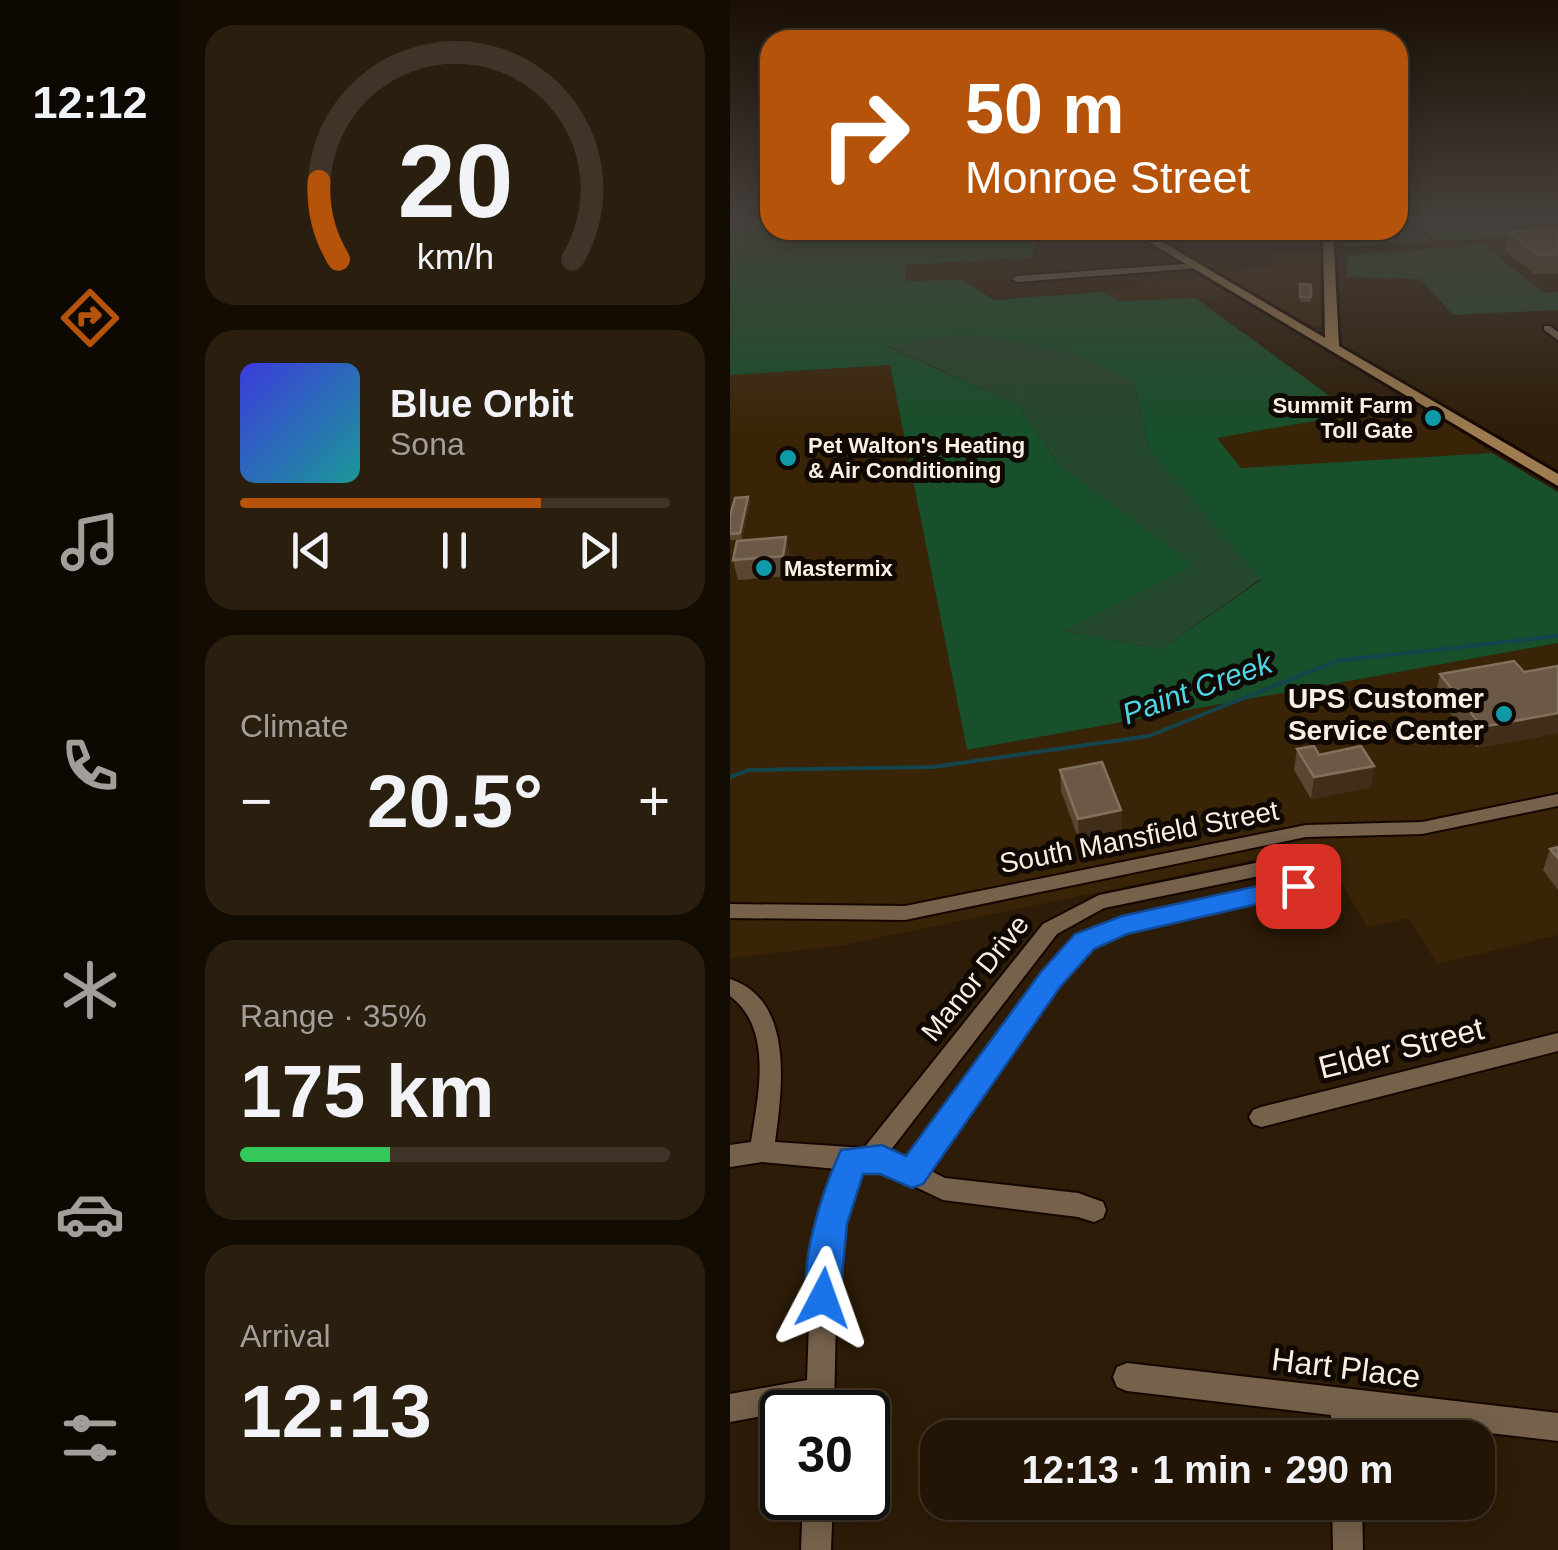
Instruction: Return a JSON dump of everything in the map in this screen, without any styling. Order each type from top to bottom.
[{"type":"main road","points":[[1240,291],[1557,479]]},
{"type":"main road","points":[[1330,291],[1332,346]]},
{"type":"street","points":[[1548,328],[1558,336]]},
{"type":"street","name":"South Mansfield Street","points":[[730,911],[905,913],[1306,831],[1422,828],[1558,800]]},
{"type":"street","name":"Manor Drive","points":[[820,1390],[824,1267],[830,1224],[861,1159],[1050,929],[1100,902],[1274,866],[1290,868],[1298,878],[1298,886],[1122,926],[1084,942],[1050,980],[912,1174]]},
{"type":"street","points":[[730,986],[740,989],[753,1004],[771,1060],[762,1151]]},
{"type":"street","name":"Elder Street","points":[[1261,1117],[1558,1042]]},
{"type":"street","points":[[730,1156],[762,1151],[882,1160],[943,1189],[1094,1210]]},
{"type":"street","name":"Hart Place","points":[[1127,1377],[1558,1427]]},
{"type":"street","points":[[1345,1404],[1345,1420]]},
{"type":"street","points":[[730,1408],[760,1406]]},
{"type":"street","points":[[816,1550],[817,1520]]},
{"type":"street","points":[[1347,1520],[1348,1550]]},
{"type":"shaded area","points":[[1230,291],[1238,296],[1120,301],[1102,292]]},
{"type":"shaded area","points":[[1248,291],[1322,291],[1326,322],[1319,326],[1305,324]]},
{"type":"shaded area","points":[[890,365],[914,466],[968,750],[1558,643],[1558,935],[1437,964],[1409,918],[1367,927],[1320,846],[839,946],[730,958],[730,375]]},
{"type":"shaded area","points":[[1432,411],[1492,453],[1241,469],[1217,438],[1354,414],[1390,420]]},
{"type":"green space","points":[[730,291],[981,291],[994,300],[1102,292],[1120,301],[1196,298],[1354,414],[1217,438],[1241,468],[1492,453],[1558,492],[1558,643],[967,750],[890,365],[730,375]],"holes":[[[959,334],[1062,350],[1134,382],[1149,450],[1261,580],[1161,649],[1065,631],[1195,565],[1060,466],[1019,406],[887,346]]]},
{"type":"green space","points":[[1431,291],[1558,292],[1558,310],[1453,315]]},
{"type":"green space","points":[[959,334],[1062,350],[1134,382],[1149,450],[1261,579],[1161,649],[1064,631],[1194,565],[1060,466],[1019,406],[886,345]]},
{"type":"building","points":[[748,497],[740,533],[730,534],[735,498]]},
{"type":"building","points":[[786,537],[783,556],[733,560],[737,541]]},
{"type":"building","points":[[1514,661],[1524,672],[1558,666],[1558,713],[1482,727],[1440,674]]},
{"type":"building","points":[[1314,746],[1319,755],[1361,746],[1374,766],[1314,777],[1297,749]]},
{"type":"building","points":[[1102,762],[1121,810],[1078,819],[1060,770]]},
{"type":"waterway","name":"Paint Creek","points":[[730,777],[749,770],[933,767],[1149,736],[1336,661],[1558,636]]},
{"type":"place","name":"Summit Farm Toll Gate","points":[[1433,418]]},
{"type":"place","name":"Pet Walton's Heating & Air Conditioning","points":[[788,458]]},
{"type":"place","name":"Mastermix","points":[[764,568]]},
{"type":"place","name":"UPS Customer Service Center","points":[[1504,714]]},
{"type":"route","points":[[823,1298],[830,1224],[852,1160],[882,1160],[912,1174],[1050,980],[1084,942],[1122,926],[1298,886]]}]
